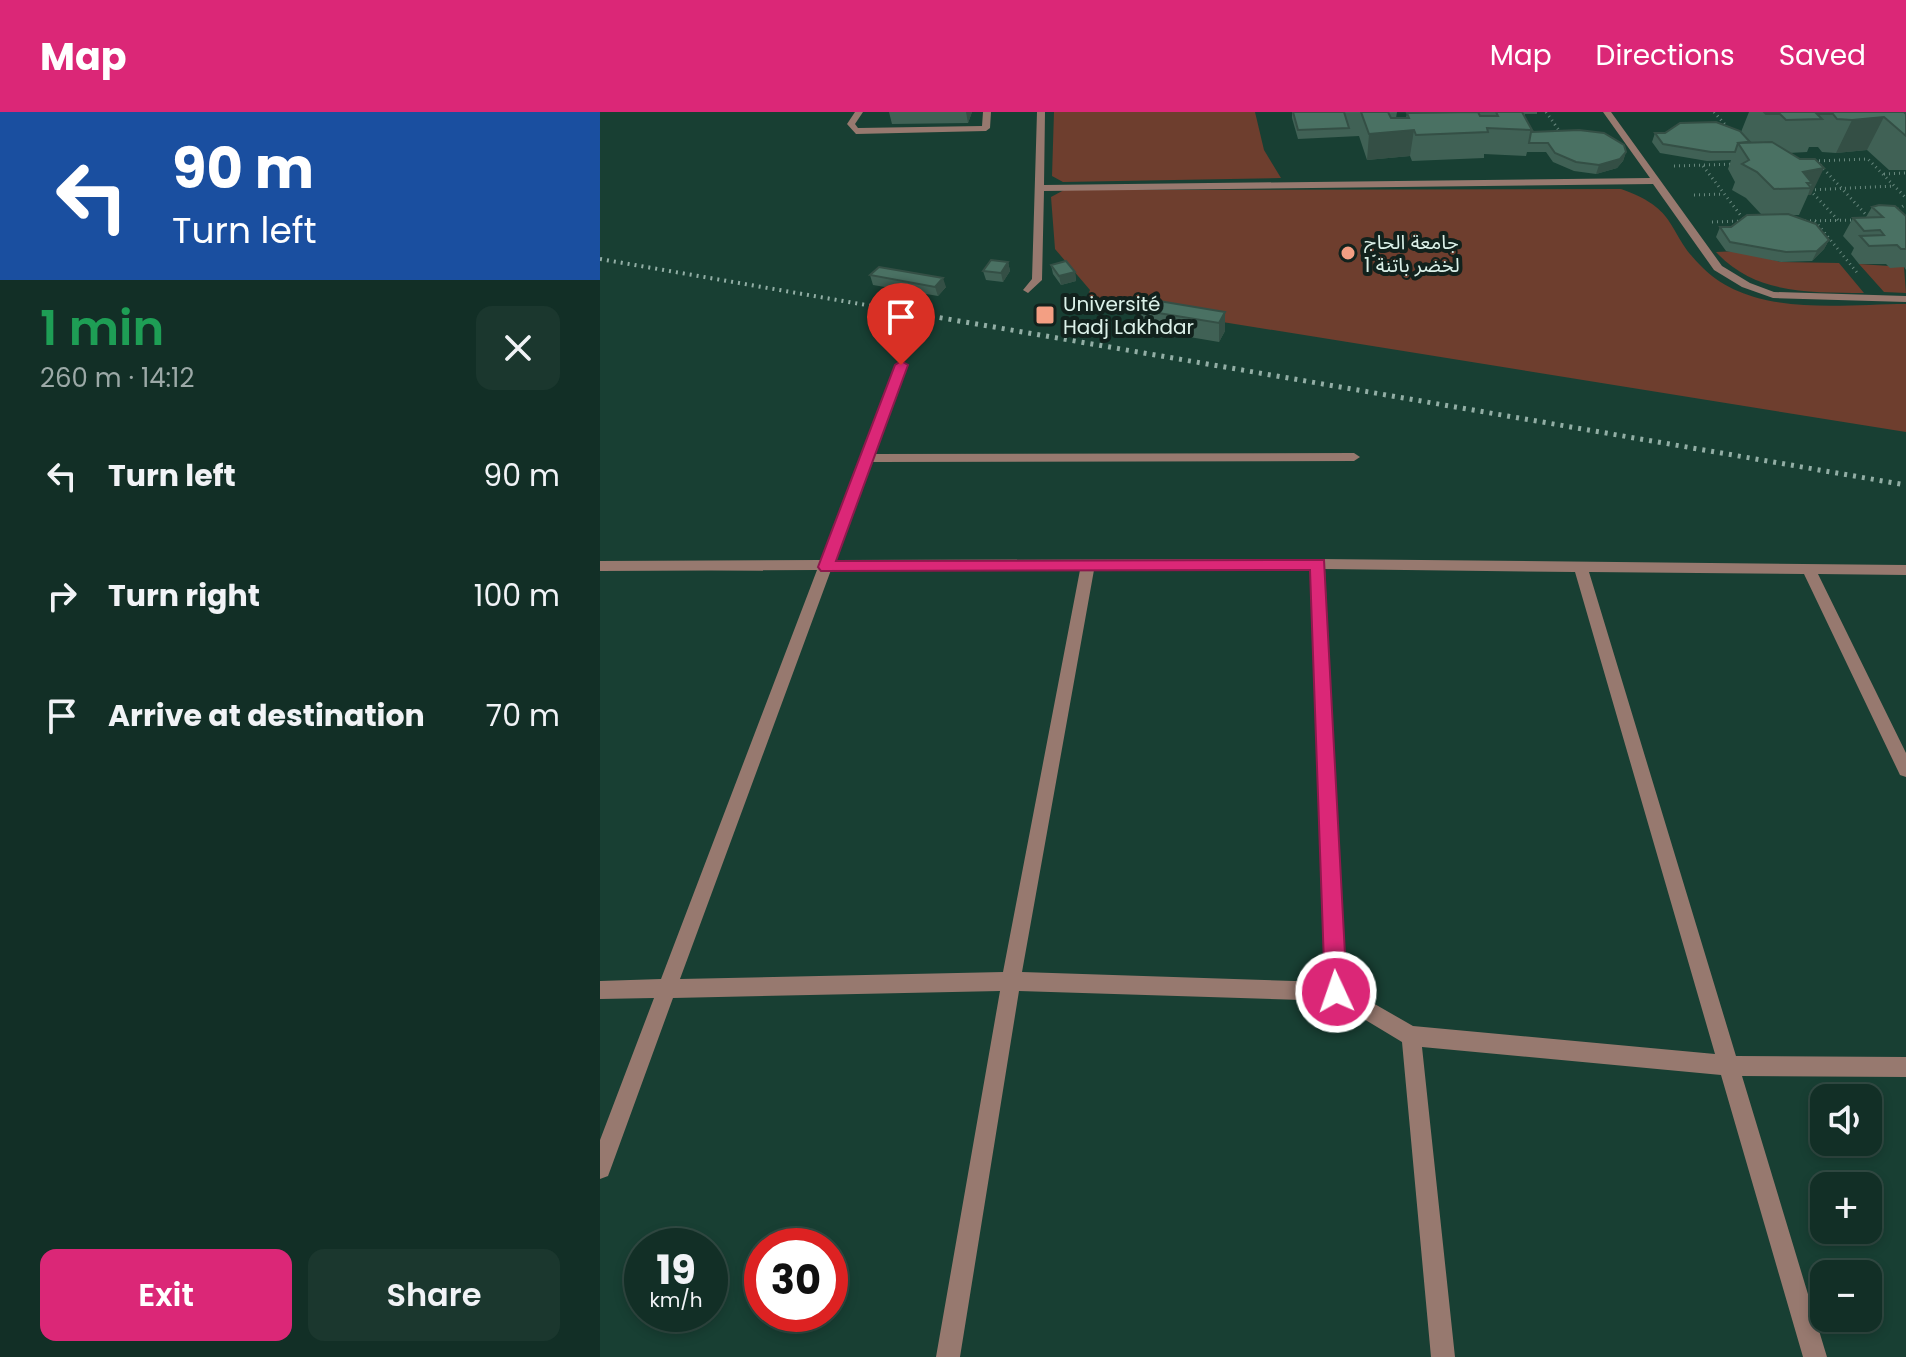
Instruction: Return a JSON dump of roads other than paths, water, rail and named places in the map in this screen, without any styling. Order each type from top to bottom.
[{"type":"street","points":[[859,112],[851,124],[856,131],[986,128],[987,112]]},
{"type":"street","points":[[1028,290],[1037,280],[1041,112]]},
{"type":"street","points":[[1607,112],[1718,268],[1746,285],[1798,298],[1906,299]]},
{"type":"street","points":[[1040,188],[1654,181]]},
{"type":"street","points":[[600,1168],[901,365]]},
{"type":"street","points":[[867,458],[1354,457]]},
{"type":"street","points":[[600,566],[1318,564],[1906,570]]},
{"type":"street","points":[[1318,564],[1336,992]]},
{"type":"street","points":[[948,1357],[1011,981],[1087,567]]},
{"type":"street","points":[[1581,569],[1815,1357]]},
{"type":"street","points":[[1809,570],[1906,770]]},
{"type":"street","points":[[600,990],[1011,981],[1336,992],[1411,1036],[1731,1066],[1906,1067]]},
{"type":"street","points":[[1411,1036],[1443,1357]]},
{"type":"railway","points":[[600,259],[924,315]]},
{"type":"railway","points":[[913,313],[1906,485]]},
{"type":"place","name":"جامعة الحاج لخضر باتنة 1","points":[[1348,253]]},
{"type":"place","name":"Université Hadj Lakhdar","points":[[1045,315]]}]
